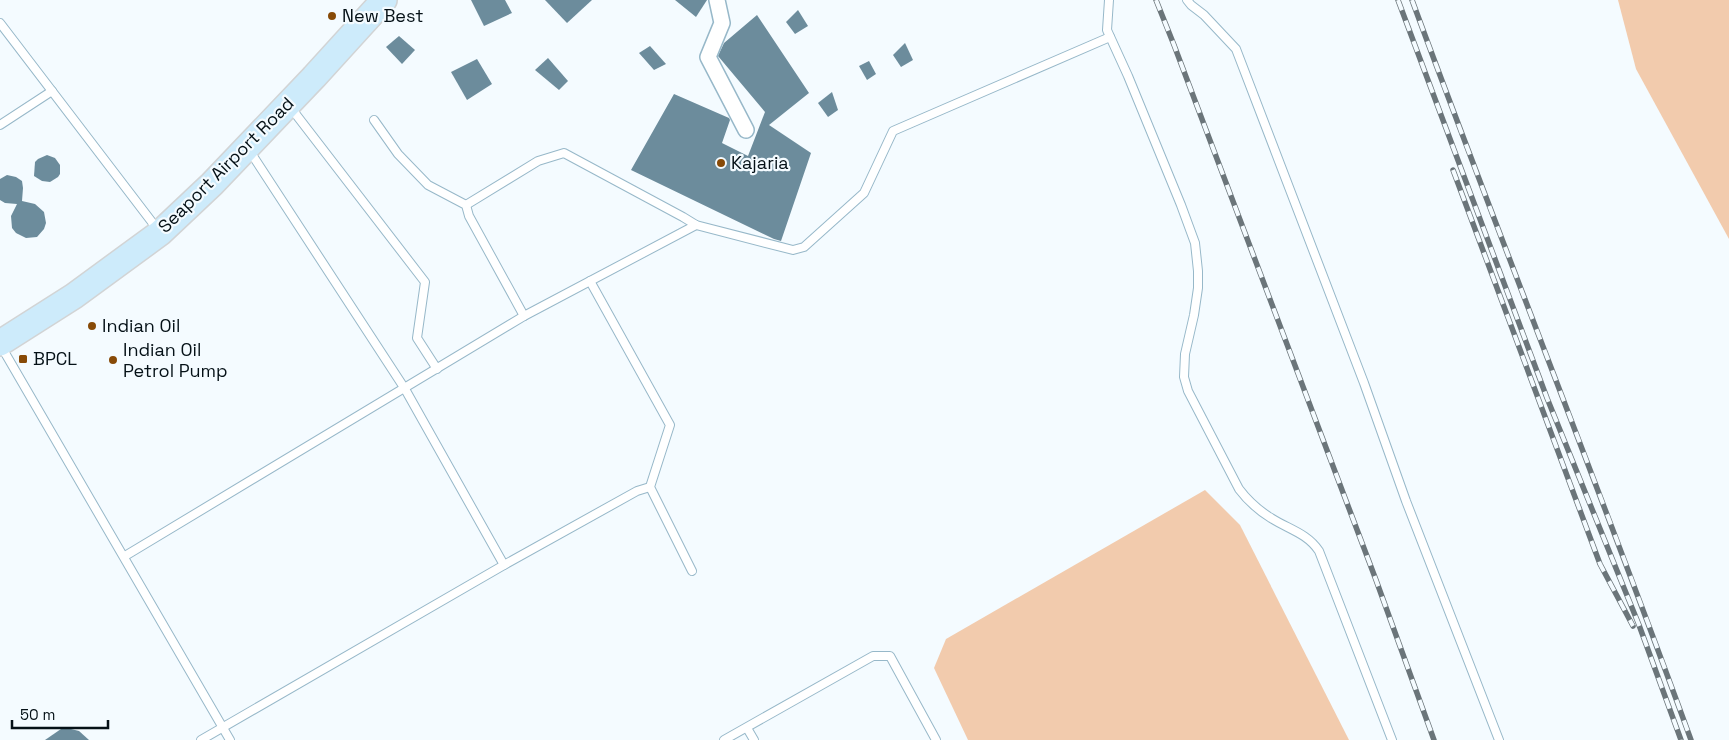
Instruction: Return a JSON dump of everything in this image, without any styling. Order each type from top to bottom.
[{"type":"main road","name":"Seaport Airport Road","points":[[0,344],[74,296],[160,233],[212,184],[288,104],[377,2]]},
{"type":"street","points":[[717,0],[722,23],[708,57],[746,130]]},
{"type":"lane","points":[[1109,0],[1107,30],[1128,76],[1195,243],[1198,288],[1185,354],[1184,377],[1188,391],[1239,489],[1248,502],[1272,519],[1304,536],[1314,543],[1319,551],[1392,740]]},
{"type":"lane","points":[[1186,0],[1204,15],[1236,49],[1364,383],[1406,502],[1499,740]]},
{"type":"lane","points":[[0,23],[160,233]]},
{"type":"lane","points":[[466,206],[538,161],[564,153],[683,216],[696,225],[792,250],[804,247],[864,193],[893,131],[1110,37]]},
{"type":"lane","points":[[0,125],[52,91]]},
{"type":"lane","points":[[288,104],[425,282],[418,338],[437,369]]},
{"type":"lane","points":[[374,120],[398,154],[428,185],[466,206],[469,216],[524,316]]},
{"type":"lane","points":[[247,147],[404,389],[504,565]]},
{"type":"lane","points":[[125,556],[524,316],[696,225]]},
{"type":"lane","points":[[590,281],[670,425],[650,488],[692,571]]},
{"type":"lane","points":[[0,344],[125,556],[230,740]]},
{"type":"lane","points":[[201,740],[504,565],[638,491],[650,488]]},
{"type":"lane","points":[[724,740],[873,656],[883,655],[890,656],[936,740]]},
{"type":"lane","points":[[747,728],[754,740]]},
{"type":"shaded area","points":[[1618,0],[1729,0],[1729,239],[1636,69]]},
{"type":"shaded area","points":[[1205,490],[1240,525],[1349,740],[968,740],[934,668],[946,639]]},
{"type":"building","points":[[471,0],[505,0],[512,13],[484,26]]},
{"type":"building","points":[[545,0],[592,0],[567,23]]},
{"type":"building","points":[[675,0],[707,0],[696,17]]},
{"type":"building","points":[[798,10],[808,26],[795,34],[786,22]]},
{"type":"building","name":"Kajaria","points":[[757,15],[809,93],[769,125],[811,153],[781,241],[631,170],[674,94],[729,118],[730,120],[722,143],[748,156],[765,112],[718,56],[724,43]]},
{"type":"building","points":[[399,36],[415,50],[402,64],[386,47]]},
{"type":"building","points":[[905,43],[913,60],[901,67],[893,55]]},
{"type":"building","points":[[650,46],[666,64],[654,70],[639,53]]},
{"type":"building","points":[[548,58],[568,81],[559,90],[535,70]]},
{"type":"building","points":[[477,59],[492,84],[467,100],[451,72]]},
{"type":"building","points":[[869,61],[876,74],[867,80],[859,66]]},
{"type":"building","points":[[832,92],[838,110],[828,117],[818,103]]},
{"type":"building","points":[[47,155],[55,158],[60,165],[60,174],[50,182],[42,181],[34,176],[35,162]]},
{"type":"building","points":[[7,175],[22,181],[22,201],[35,204],[44,212],[46,223],[44,229],[37,237],[26,238],[16,233],[12,228],[11,216],[17,204],[5,203],[0,200],[0,179]]},
{"type":"building","points":[[67,728],[79,731],[89,740],[45,740],[61,729]]},
{"type":"railway","points":[[1156,0],[1376,580],[1434,740]]},
{"type":"railway","points":[[1398,0],[1547,398],[1639,625],[1681,740]]},
{"type":"railway","points":[[1412,0],[1691,740]]},
{"type":"railway","points":[[1453,170],[1600,564],[1633,626]]},
{"type":"place","name":"New Best","points":[[332,16]]},
{"type":"place","name":"Kajaria","points":[[721,163]]},
{"type":"place","name":"Indian Oil","points":[[92,326]]},
{"type":"place","name":"BPCL","points":[[23,359]]},
{"type":"place","name":"Indian Oil Petrol Pump","points":[[113,360]]}]
